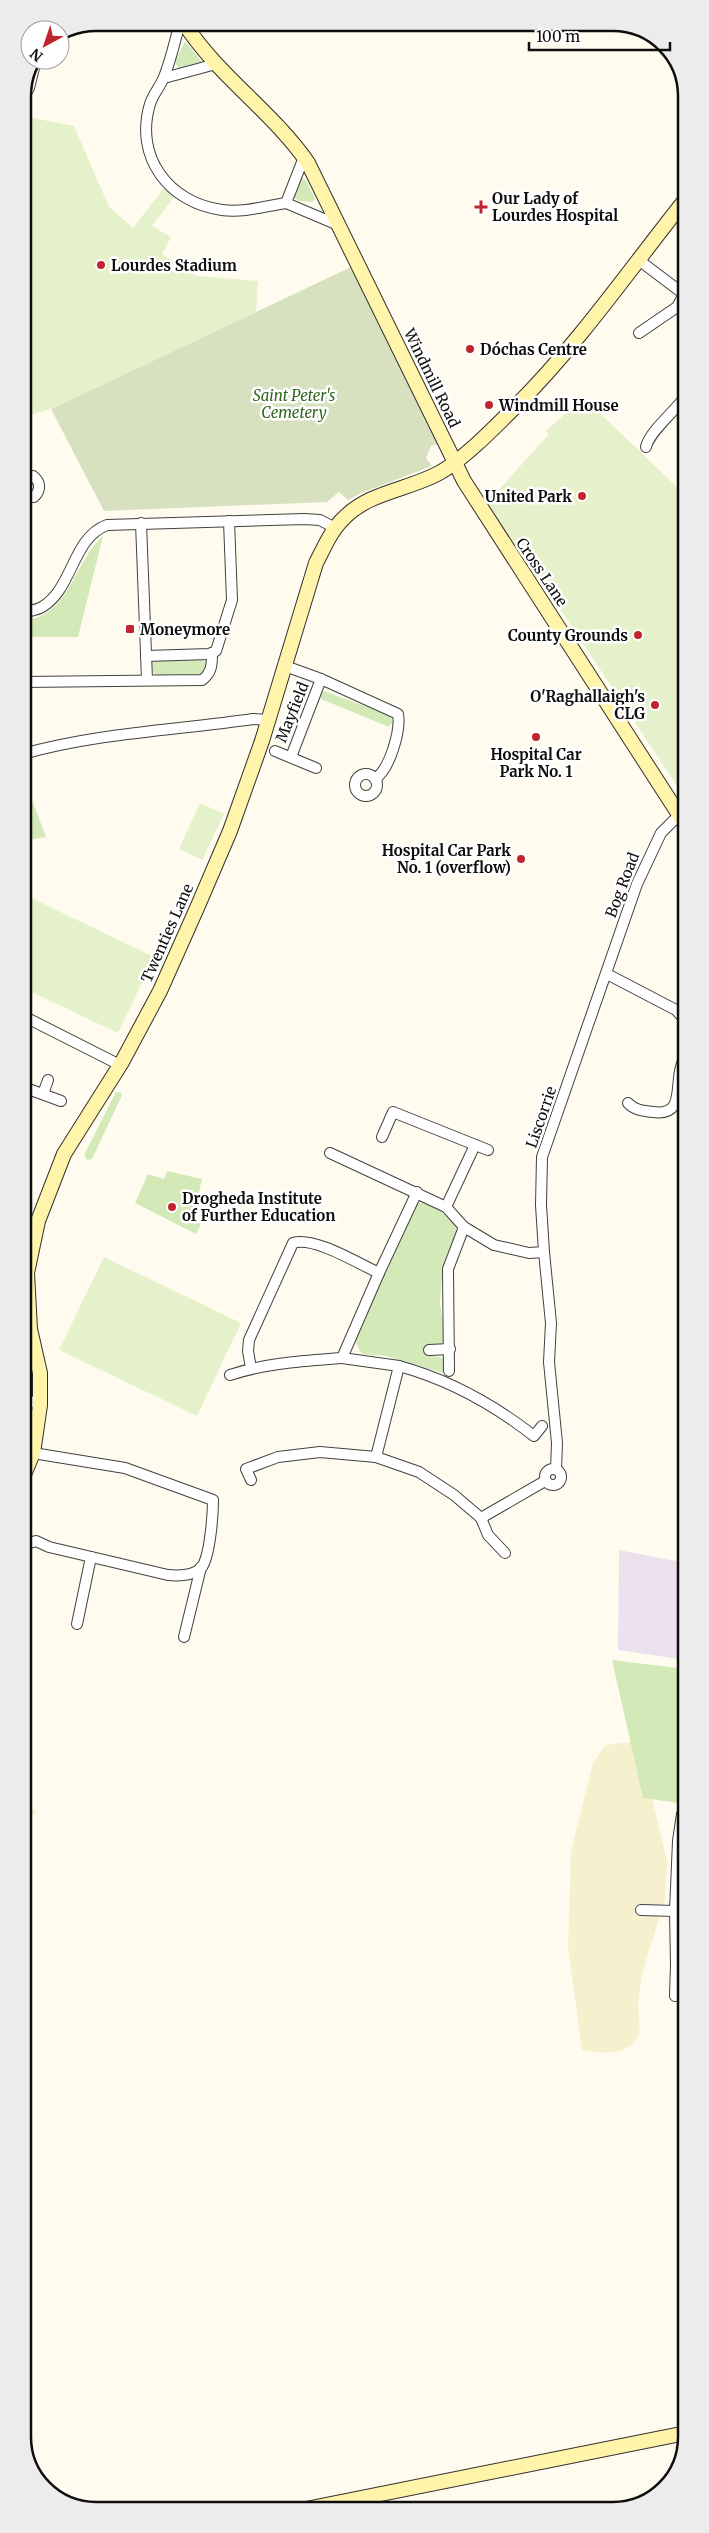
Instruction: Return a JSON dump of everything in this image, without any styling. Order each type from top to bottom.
[{"type":"street","points":[[179,31],[164,78],[155,90],[146,122],[148,144],[154,165],[172,190],[203,207],[224,210],[286,204],[338,225]]},
{"type":"street","name":"Windmill Road","points":[[189,31],[216,64],[291,139],[304,157],[454,462]]},
{"type":"street","points":[[164,78],[216,64]]},
{"type":"street","points":[[286,204],[304,157]]},
{"type":"street","points":[[454,462],[517,405],[640,261],[678,209]]},
{"type":"street","points":[[640,261],[678,289]]},
{"type":"street","points":[[640,333],[678,305]]},
{"type":"street","points":[[646,447],[656,428],[670,417],[678,406]]},
{"type":"street","name":"Twenties Lane","points":[[31,1249],[46,1199],[64,1154],[120,1065],[160,991],[230,831],[268,720],[316,563],[335,528],[352,510],[370,499],[439,473],[454,462]]},
{"type":"street","name":"Cross Lane","points":[[454,462],[495,532],[603,694],[678,814]]},
{"type":"street","points":[[31,476],[39,484],[39,490],[34,497],[31,497]]},
{"type":"street","points":[[31,611],[41,608],[51,600],[94,532],[108,525],[320,520],[335,528]]},
{"type":"street","points":[[146,656],[212,653],[216,651],[232,600],[229,521]]},
{"type":"street","points":[[141,523],[147,680]]},
{"type":"street","points":[[31,682],[202,680],[208,676],[212,667],[212,653]]},
{"type":"street","name":"Mayfield","points":[[285,666],[321,679],[398,714],[400,723],[398,735],[382,774],[375,779]]},
{"type":"street","name":"Mayfield","points":[[291,757],[321,679]]},
{"type":"street","points":[[31,752],[52,746],[118,736],[254,719],[268,720]]},
{"type":"street","name":"Mayfield","points":[[276,751],[316,768]]},
{"type":"street","name":"Bog Road","points":[[607,974],[628,910],[651,851],[661,833],[678,822]]},
{"type":"street","points":[[607,974],[678,1012]]},
{"type":"street","name":"Liscorrie","points":[[481,1518],[545,1481],[546,1472],[550,1469],[556,1469],[557,1443],[553,1420],[549,1362],[551,1323],[540,1205],[542,1157],[607,974]]},
{"type":"street","points":[[31,1020],[120,1065]]},
{"type":"street","points":[[43,1094],[48,1080]]},
{"type":"street","points":[[628,1102],[640,1111],[662,1114],[670,1111],[676,1101],[678,1086]]},
{"type":"street","points":[[31,1090],[60,1101]]},
{"type":"street","points":[[382,1137],[393,1112],[488,1150]]},
{"type":"street","points":[[446,1207],[475,1145]]},
{"type":"street","points":[[330,1153],[446,1207],[464,1227],[494,1245],[529,1253],[544,1252]]},
{"type":"street","points":[[342,1358],[417,1192]]},
{"type":"street","points":[[449,1371],[448,1269],[464,1227]]},
{"type":"street","points":[[251,1368],[248,1351],[249,1340],[292,1243],[299,1241],[312,1242],[379,1273]]},
{"type":"street","name":"Twenties Lane","points":[[31,1333],[40,1373],[40,1405],[31,1457]]},
{"type":"street","points":[[429,1350],[450,1349]]},
{"type":"street","points":[[230,1375],[251,1368],[297,1361],[342,1358],[399,1366],[430,1376],[484,1400],[534,1436],[542,1426]]},
{"type":"street","points":[[376,1457],[399,1366]]},
{"type":"street","points":[[31,1401],[40,1405]]},
{"type":"street","points":[[33,1452],[125,1468],[213,1500],[207,1546],[184,1637]]},
{"type":"street","points":[[251,1480],[246,1469],[278,1457],[320,1452],[376,1457],[419,1472],[454,1494],[481,1518],[488,1535],[505,1553]]},
{"type":"street","points":[[31,1543],[36,1541],[49,1547],[172,1576],[188,1575],[201,1567]]},
{"type":"street","points":[[77,1624],[91,1557]]},
{"type":"street","points":[[678,1841],[675,1910],[678,1938]]},
{"type":"street","points":[[641,1910],[675,1910]]},
{"type":"street","points":[[675,1996],[678,1980]]},
{"type":"street","points":[[341,2502],[678,2435]]},
{"type":"shaded area","points":[[619,1550],[678,1561],[678,1659],[618,1650]]},
{"type":"shaded area","points":[[638,1741],[667,1860],[665,1899],[642,1974],[638,2003],[640,2034],[630,2046],[621,2051],[608,2053],[592,2052],[582,2050],[568,1948],[571,1851],[593,1763],[605,1745]]},
{"type":"shaded area","points":[[31,1809],[38,1812],[31,1816]]},
{"type":"green space","points":[[185,41],[202,62],[178,68],[175,62]]},
{"type":"green space","name":"Lourdes Stadium","points":[[31,118],[74,126],[109,207],[133,228],[164,188],[175,196],[152,226],[171,237],[162,254],[197,276],[258,281],[256,312],[51,409],[33,414],[31,412]]},
{"type":"green space","points":[[302,178],[306,180],[315,199],[312,202],[298,201],[294,197]]},
{"type":"green space","name":"Saint Peter's Cemetery","points":[[351,267],[438,444],[431,446],[426,458],[432,466],[361,493],[348,500],[339,492],[327,502],[104,511],[51,409]]},
{"type":"green space","points":[[583,397],[678,488],[678,787],[562,612],[485,505],[549,434],[546,431]]},
{"type":"green space","points":[[103,536],[78,637],[31,637],[31,618],[39,617],[51,610],[61,599],[93,547]]},
{"type":"green space","points":[[201,658],[208,664],[203,674],[157,675],[150,671],[152,661],[157,659]]},
{"type":"green space","points":[[324,691],[389,715],[394,723],[390,724],[389,727],[321,699],[320,694]]},
{"type":"green space","points":[[32,800],[46,837],[31,840]]},
{"type":"green space","points":[[200,803],[224,814],[202,860],[179,849]]},
{"type":"green space","points":[[31,898],[154,957],[118,1033],[31,992]]},
{"type":"green space","points":[[116,1092],[120,1092],[122,1095],[92,1159],[87,1160],[84,1155]]},
{"type":"green space","points":[[167,1171],[202,1179],[197,1200],[189,1219],[201,1224],[196,1234],[135,1203],[148,1174],[164,1179]]},
{"type":"green space","points":[[423,1202],[437,1207],[456,1226],[456,1234],[446,1256],[442,1275],[440,1303],[445,1337],[441,1344],[428,1346],[428,1355],[443,1358],[443,1373],[386,1356],[362,1354],[355,1341],[416,1204]]},
{"type":"green space","points":[[104,1257],[241,1323],[197,1416],[59,1350]]},
{"type":"green space","points":[[612,1660],[678,1668],[678,1803],[643,1798]]},
{"type":"place","name":"Our Lady of Lourdes Hospital","points":[[481,207]]},
{"type":"place","name":"Lourdes Stadium","points":[[101,265]]},
{"type":"place","name":"Dóchas Centre","points":[[470,349]]},
{"type":"place","name":"Windmill House","points":[[489,405]]},
{"type":"place","name":"United Park","points":[[582,496]]},
{"type":"place","name":"Moneymore","points":[[130,629]]},
{"type":"place","name":"County Grounds","points":[[638,635]]},
{"type":"place","name":"O'Raghallaigh's CLG","points":[[655,705]]},
{"type":"place","name":"Hospital Car Park No. 1","points":[[536,737]]},
{"type":"place","name":"Hospital Car Park No. 1 (overflow)","points":[[521,859]]},
{"type":"place","name":"Drogheda Institute of Further Education","points":[[172,1207]]}]
